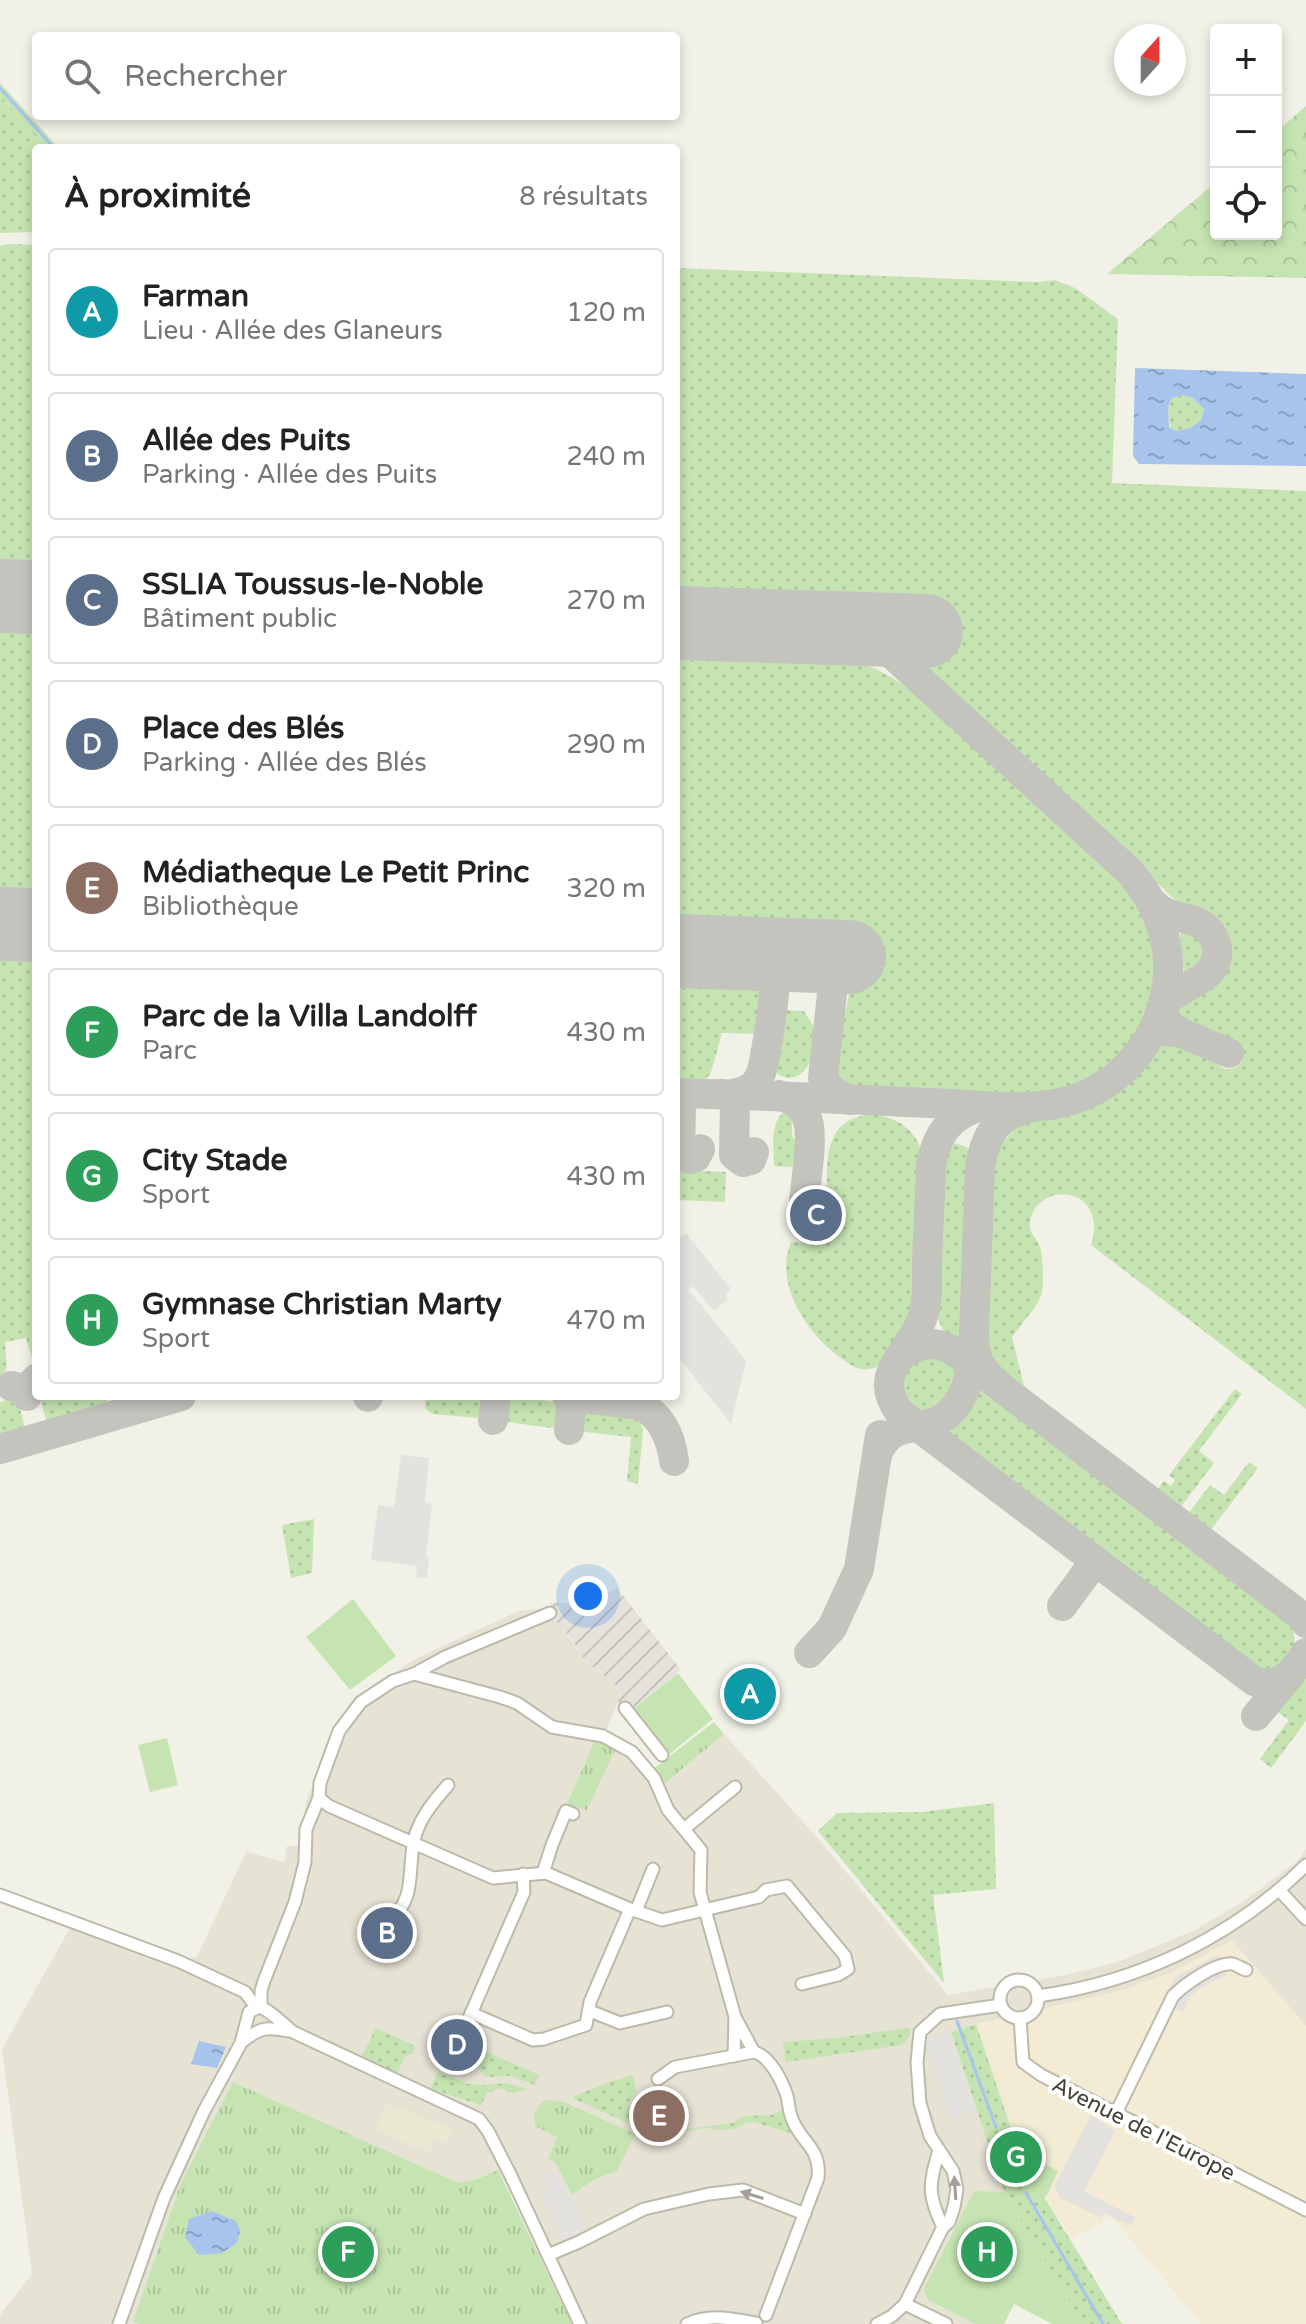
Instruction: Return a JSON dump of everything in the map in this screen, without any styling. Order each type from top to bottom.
[{"type":"street","points":[[119,2324],[179,2163],[204,2111],[258,2017],[264,1981],[295,1902],[305,1862],[306,1829],[319,1798],[320,1783],[339,1731],[361,1702],[393,1681],[550,1613]]},
{"type":"street","points":[[414,1674],[517,1703],[552,1727],[603,1736],[632,1752],[654,1778],[668,1810],[701,1850],[700,1892],[735,2017],[754,2052],[766,2058],[786,2093],[792,2121],[815,2154],[819,2169],[805,2214],[763,2321],[713,2316],[687,2324]]},
{"type":"street","points":[[625,1708],[662,1755]]},
{"type":"street","points":[[389,1923],[400,1912],[410,1893],[413,1843],[432,1802],[448,1785]]},
{"type":"street","points":[[684,1829],[735,1787]]},
{"type":"street","points":[[319,1798],[329,1806],[493,1878],[543,1873],[662,1920],[759,1897],[766,1890],[787,1886],[845,1956],[848,1969],[838,1975],[802,1984]]},
{"type":"street","points":[[543,1873],[566,1811],[573,1814]]},
{"type":"street","points":[[1038,1996],[1115,1981],[1166,1961],[1218,1933],[1280,1891],[1306,1865]]},
{"type":"street","points":[[471,2013],[533,2040],[586,2025],[590,2002],[653,1869]]},
{"type":"street","points":[[449,2064],[524,1892],[523,1874]]},
{"type":"street","points":[[1280,1891],[1306,1919]]},
{"type":"street","points":[[0,1895],[178,1961],[236,1990],[258,2017],[479,2119],[492,2139],[580,2324]]},
{"type":"street","points":[[1116,2113],[1173,1996],[1186,1982],[1223,1965],[1235,1964],[1246,1970]]},
{"type":"street","points":[[1013,1981],[1026,1981],[1038,1996],[1033,2012],[1020,2018],[1007,2014],[1001,2005],[1003,1988],[1013,1981]]},
{"type":"street","points":[[877,2324],[905,2304],[943,2227],[949,2222],[957,2189],[953,2171],[930,2136],[918,2091],[920,2032],[940,2014],[1001,2005]]},
{"type":"street","points":[[590,2011],[620,2023],[667,2012]]},
{"type":"street","points":[[734,2056],[735,2017]]},
{"type":"street","name":"Avenue de l'Europe","points":[[1020,2018],[1023,2062],[1041,2075],[1306,2210]]},
{"type":"street","points":[[658,2079],[675,2067],[754,2052]]},
{"type":"street","points":[[939,2150],[930,2191],[943,2227]]},
{"type":"street","points":[[548,2255],[644,2209],[696,2197],[743,2190],[805,2214]]},
{"type":"street","points":[[905,2304],[946,2324]]},
{"type":"shaded area","points":[[686,1233],[731,1289],[725,1295],[728,1299],[714,1311],[693,1286],[689,1290],[746,1361],[731,1424],[680,1359],[680,1238]]},
{"type":"shaded area","points":[[401,1455],[429,1458],[425,1502],[432,1505],[426,1555],[429,1558],[427,1578],[416,1577],[417,1566],[371,1560],[378,1505],[394,1507]]},
{"type":"shaded area","points":[[617,1588],[681,1670],[632,1710],[618,1702],[621,1695],[615,1684],[585,1661],[550,1613],[550,1603],[580,1603],[599,1598]]},
{"type":"shaded area","points":[[550,1609],[586,1662],[615,1684],[621,1695],[604,1736],[632,1752],[658,1786],[724,1734],[822,1843],[948,1995],[1065,1975],[1118,1962],[1195,1930],[1244,1901],[1296,1862],[1306,1849],[1306,2026],[1232,1941],[1170,1973],[1116,1992],[952,2032],[1004,2192],[974,2192],[928,2300],[975,2324],[581,2324],[498,2170],[458,2183],[134,2322],[138,2324],[0,2324],[0,2315],[32,2274],[2,2049],[70,1928],[168,1964],[197,1957],[246,1852],[284,1862],[287,1846],[300,1846],[306,1802],[334,1728],[356,1697],[417,1658],[521,1610]]},
{"type":"shaded area","points":[[1232,1940],[1306,2026],[1306,2324],[1201,2324],[1111,2216],[1072,2239],[1022,2161],[976,2024],[1116,1992],[1170,1973]]},
{"type":"shaded area","points":[[1219,1954],[1227,1975],[1199,1989],[1190,1997],[1183,2012],[1162,2002],[1175,1977]]},
{"type":"shaded area","points":[[445,2024],[481,2040],[469,2065],[465,2063],[461,2072],[434,2060],[438,2051],[434,2049]]},
{"type":"shaded area","points":[[950,2032],[977,2110],[951,2119],[925,2041]]},
{"type":"shaded area","points":[[387,2103],[453,2129],[447,2143],[434,2138],[429,2153],[375,2130]]},
{"type":"shaded area","points":[[1091,2115],[1115,2131],[1084,2191],[1135,2217],[1131,2226],[1104,2213],[1101,2218],[1059,2197],[1055,2185]]},
{"type":"shaded area","points":[[557,2168],[586,2228],[563,2241],[541,2193],[549,2188],[544,2175]]},
{"type":"green space","points":[[0,83],[55,144],[43,144],[0,95]]},
{"type":"green space","points":[[0,95],[43,144],[32,144],[32,232],[0,233]]},
{"type":"green space","points":[[1306,106],[1306,278],[1107,274],[1210,187],[1210,240],[1282,240],[1282,127]]},
{"type":"green space","points":[[32,245],[32,574],[0,572],[0,246]]},
{"type":"green space","points":[[680,268],[1037,282],[1055,280],[1075,288],[1118,319],[1112,483],[1306,491],[1306,1409],[1091,1245],[1094,1234],[1092,1215],[1081,1200],[1064,1194],[1055,1195],[1039,1204],[1031,1218],[1031,1232],[1041,1250],[1042,1293],[1012,1337],[1027,1398],[1000,1376],[986,1356],[983,1348],[988,1170],[994,1151],[1017,1128],[1033,1120],[1076,1113],[1113,1095],[1131,1082],[1158,1048],[1168,1041],[1201,1051],[1223,1068],[1235,1068],[1242,1062],[1244,1053],[1238,1041],[1205,1037],[1179,1023],[1175,1015],[1178,1004],[1209,988],[1224,970],[1227,945],[1224,935],[1212,922],[1177,901],[928,672],[929,609],[680,599]]},
{"type":"green space","points":[[1182,395],[1193,398],[1204,409],[1201,420],[1190,428],[1177,431],[1170,427],[1168,407],[1172,398]]},
{"type":"green space","points":[[0,622],[32,623],[32,901],[0,899]]},
{"type":"green space","points":[[680,648],[818,653],[861,663],[901,683],[1125,886],[1150,927],[1157,958],[1155,990],[1141,1028],[1119,1059],[1105,1072],[1070,1089],[1019,1096],[843,1090],[834,1082],[832,1074],[851,985],[853,933],[680,926]]},
{"type":"green space","points":[[1188,930],[1203,939],[1207,952],[1202,967],[1188,975],[1184,974],[1180,933]]},
{"type":"green space","points":[[0,950],[32,951],[32,1356],[26,1338],[5,1342],[7,1368],[0,1378]]},
{"type":"green space","points":[[680,976],[750,979],[762,983],[767,989],[762,1034],[722,1033],[711,1072],[705,1079],[680,1082]]},
{"type":"green space","points":[[785,1010],[804,1011],[816,1030],[808,1065],[803,1072],[788,1078],[779,1075],[772,1062]]},
{"type":"green space","points":[[786,1111],[792,1115],[792,1136],[798,1144],[792,1167],[774,1166],[775,1128]]},
{"type":"green space","points":[[874,1114],[904,1126],[915,1137],[922,1152],[918,1302],[911,1305],[907,1330],[897,1348],[882,1364],[866,1369],[842,1359],[806,1323],[790,1291],[787,1258],[791,1242],[822,1244],[828,1225],[836,1225],[836,1207],[827,1207],[830,1146],[844,1124],[856,1117]]},
{"type":"green space","points":[[954,1143],[967,1147],[972,1157],[967,1335],[966,1340],[957,1344],[947,1336],[941,1325],[934,1300],[941,1158],[945,1149]]},
{"type":"green space","points":[[680,1170],[726,1172],[725,1202],[680,1200]]},
{"type":"green space","points":[[930,1353],[949,1359],[958,1370],[959,1383],[954,1396],[944,1408],[932,1415],[919,1416],[908,1409],[902,1400],[899,1383],[912,1361]]},
{"type":"green space","points":[[984,1388],[1288,1618],[1295,1641],[1289,1662],[1273,1673],[1249,1670],[947,1440],[947,1431]]},
{"type":"green space","points":[[1235,1389],[1242,1394],[1199,1451],[1214,1463],[1177,1512],[1154,1494],[1164,1481],[1171,1486],[1175,1480],[1169,1475]]},
{"type":"green space","points":[[17,1397],[26,1432],[0,1439],[0,1402]]},
{"type":"green space","points":[[40,1400],[107,1400],[108,1408],[48,1426]]},
{"type":"green space","points":[[483,1400],[486,1406],[477,1418],[433,1414],[425,1407],[425,1402]]},
{"type":"green space","points":[[504,1400],[541,1400],[555,1402],[560,1413],[558,1423],[552,1428],[506,1422],[499,1410]]},
{"type":"green space","points":[[582,1408],[629,1411],[638,1417],[643,1430],[638,1484],[627,1481],[631,1437],[576,1431],[578,1415]]},
{"type":"green space","points":[[1249,1462],[1258,1468],[1207,1535],[1185,1518],[1210,1485],[1224,1495]]},
{"type":"green space","points":[[314,1519],[312,1573],[291,1578],[282,1525]]},
{"type":"green space","points":[[353,1599],[396,1656],[350,1690],[306,1637]]},
{"type":"green space","points":[[1306,1670],[1306,1721],[1271,1768],[1260,1759],[1289,1720],[1275,1710]]},
{"type":"green space","points":[[678,1673],[713,1719],[667,1756],[632,1710]]},
{"type":"green space","points":[[714,1722],[724,1734],[663,1785],[653,1769]]},
{"type":"green space","points":[[167,1738],[178,1785],[150,1792],[138,1745]]},
{"type":"green space","points":[[595,1740],[616,1748],[587,1810],[567,1804]]},
{"type":"green space","points":[[994,1803],[996,1889],[933,1895],[944,1983],[818,1831],[837,1813],[922,1812]]},
{"type":"green space","points":[[976,2024],[1022,2161],[1122,2324],[1083,2324],[1004,2192],[951,2032]]},
{"type":"green space","points":[[376,2028],[415,2046],[413,2054],[405,2056],[397,2074],[362,2056]]},
{"type":"green space","points":[[910,2030],[910,2036],[902,2045],[786,2062],[783,2042]]},
{"type":"green space","points":[[482,2050],[539,2075],[535,2085],[511,2076],[485,2077],[476,2064]]},
{"type":"green space","points":[[437,2072],[468,2084],[506,2083],[529,2089],[513,2093],[500,2088],[487,2093],[481,2105],[431,2089]]},
{"type":"green space","points":[[633,2075],[636,2090],[628,2104],[633,2109],[628,2123],[574,2099],[574,2096]]},
{"type":"green space","points":[[233,2082],[458,2183],[498,2170],[572,2324],[133,2322],[181,2183]]},
{"type":"green space","points":[[544,2101],[564,2102],[635,2134],[617,2171],[595,2179],[572,2195],[555,2162],[548,2159],[557,2137],[535,2126],[537,2109]]},
{"type":"green space","points":[[781,2110],[794,2134],[754,2122],[722,2130],[680,2130],[733,2123],[744,2116],[772,2115]]},
{"type":"green space","points":[[1007,2144],[1058,2171],[1046,2197],[992,2171]]},
{"type":"green space","points":[[974,2191],[1004,2192],[1083,2324],[1052,2324],[1014,2304],[1004,2324],[975,2324],[928,2300],[924,2289]]},
{"type":"water","points":[[1135,368],[1306,374],[1306,466],[1139,464],[1133,456]],"holes":[[[1182,395],[1193,398],[1204,409],[1201,420],[1190,428],[1177,431],[1169,427],[1168,407],[1172,398]]]},
{"type":"water","points":[[199,2041],[226,2047],[217,2068],[191,2064]]},
{"type":"water","points":[[212,2211],[236,2221],[240,2231],[237,2243],[222,2253],[199,2255],[185,2237],[189,2219]]},
{"type":"waterway","points":[[0,88],[50,144]]},
{"type":"waterway","points":[[957,2021],[996,2127]]},
{"type":"waterway","points":[[1026,2193],[1103,2324]]},
{"type":"taxiway","points":[[680,1093],[1003,1107],[1058,1104],[1091,1092],[1120,1073],[1143,1048],[1159,1017],[1167,982],[1167,948],[1158,916],[1130,872],[894,656],[864,638],[831,629]]},
{"type":"taxiway","points":[[1154,904],[1166,913],[1193,920],[1205,927],[1212,934],[1216,946],[1212,969],[1163,1005],[1166,1022],[1179,1032]]},
{"type":"taxiway","points":[[729,1095],[752,1087],[761,1074],[778,955]]},
{"type":"taxiway","points":[[836,956],[823,1078],[834,1092],[851,1100]]},
{"type":"taxiway","points":[[1160,1031],[1179,1032],[1229,1053]]},
{"type":"taxiway","points":[[722,1094],[735,1105],[734,1155],[743,1162],[751,1160],[754,1152]]},
{"type":"taxiway","points":[[779,1095],[800,1107],[809,1126],[804,1200]]},
{"type":"taxiway","points":[[680,1106],[680,1152]]},
{"type":"taxiway","points":[[981,1106],[953,1121],[941,1136],[933,1154],[925,1306],[916,1331],[890,1375],[892,1399],[900,1413],[1254,1681],[1271,1683],[1285,1678],[1306,1653]]},
{"type":"taxiway","points":[[877,1455],[882,1444],[895,1432],[939,1420],[953,1410],[962,1395],[973,1362],[980,1166],[995,1127],[1010,1115],[1031,1107]]},
{"type":"taxiway","points":[[680,1152],[689,1159],[696,1157],[700,1149]]},
{"type":"taxiway","points":[[974,1341],[978,1362],[994,1382],[1300,1615],[1306,1623]]},
{"type":"taxiway","points":[[899,1357],[912,1349],[934,1344],[953,1351],[984,1374]]},
{"type":"taxiway","points":[[11,1386],[20,1388],[27,1396],[32,1383]]},
{"type":"taxiway","points":[[0,1449],[167,1400]]},
{"type":"taxiway","points":[[493,1420],[496,1400]]},
{"type":"taxiway","points":[[569,1430],[572,1400]]},
{"type":"taxiway","points":[[599,1400],[640,1405],[648,1410],[664,1428],[674,1461]]},
{"type":"taxiway","points":[[809,1653],[832,1628],[859,1569],[880,1435]]},
{"type":"taxiway","points":[[1062,1606],[1090,1568],[1099,1565]]},
{"type":"taxiway","points":[[1256,1716],[1290,1675]]},
{"type":"runway","points":[[0,596],[32,597]]},
{"type":"runway","points":[[680,623],[926,631]]},
{"type":"runway","points":[[0,924],[32,925]]},
{"type":"runway","points":[[680,951],[849,957]]},
{"type":"place","name":"SSLIA Toussus-le-Noble","points":[[816,1215]]},
{"type":"place","name":"Farman","points":[[750,1694]]},
{"type":"place","name":"Allée des Puits","points":[[387,1933]]},
{"type":"place","name":"Place des Blés","points":[[457,2045]]},
{"type":"place","name":"Médiatheque Le Petit Princ","points":[[659,2116]]},
{"type":"place","name":"City Stade","points":[[1016,2157]]},
{"type":"place","name":"Parc de la Villa Landolff","points":[[348,2252]]},
{"type":"place","name":"Gymnase Christian Marty","points":[[987,2252]]}]
